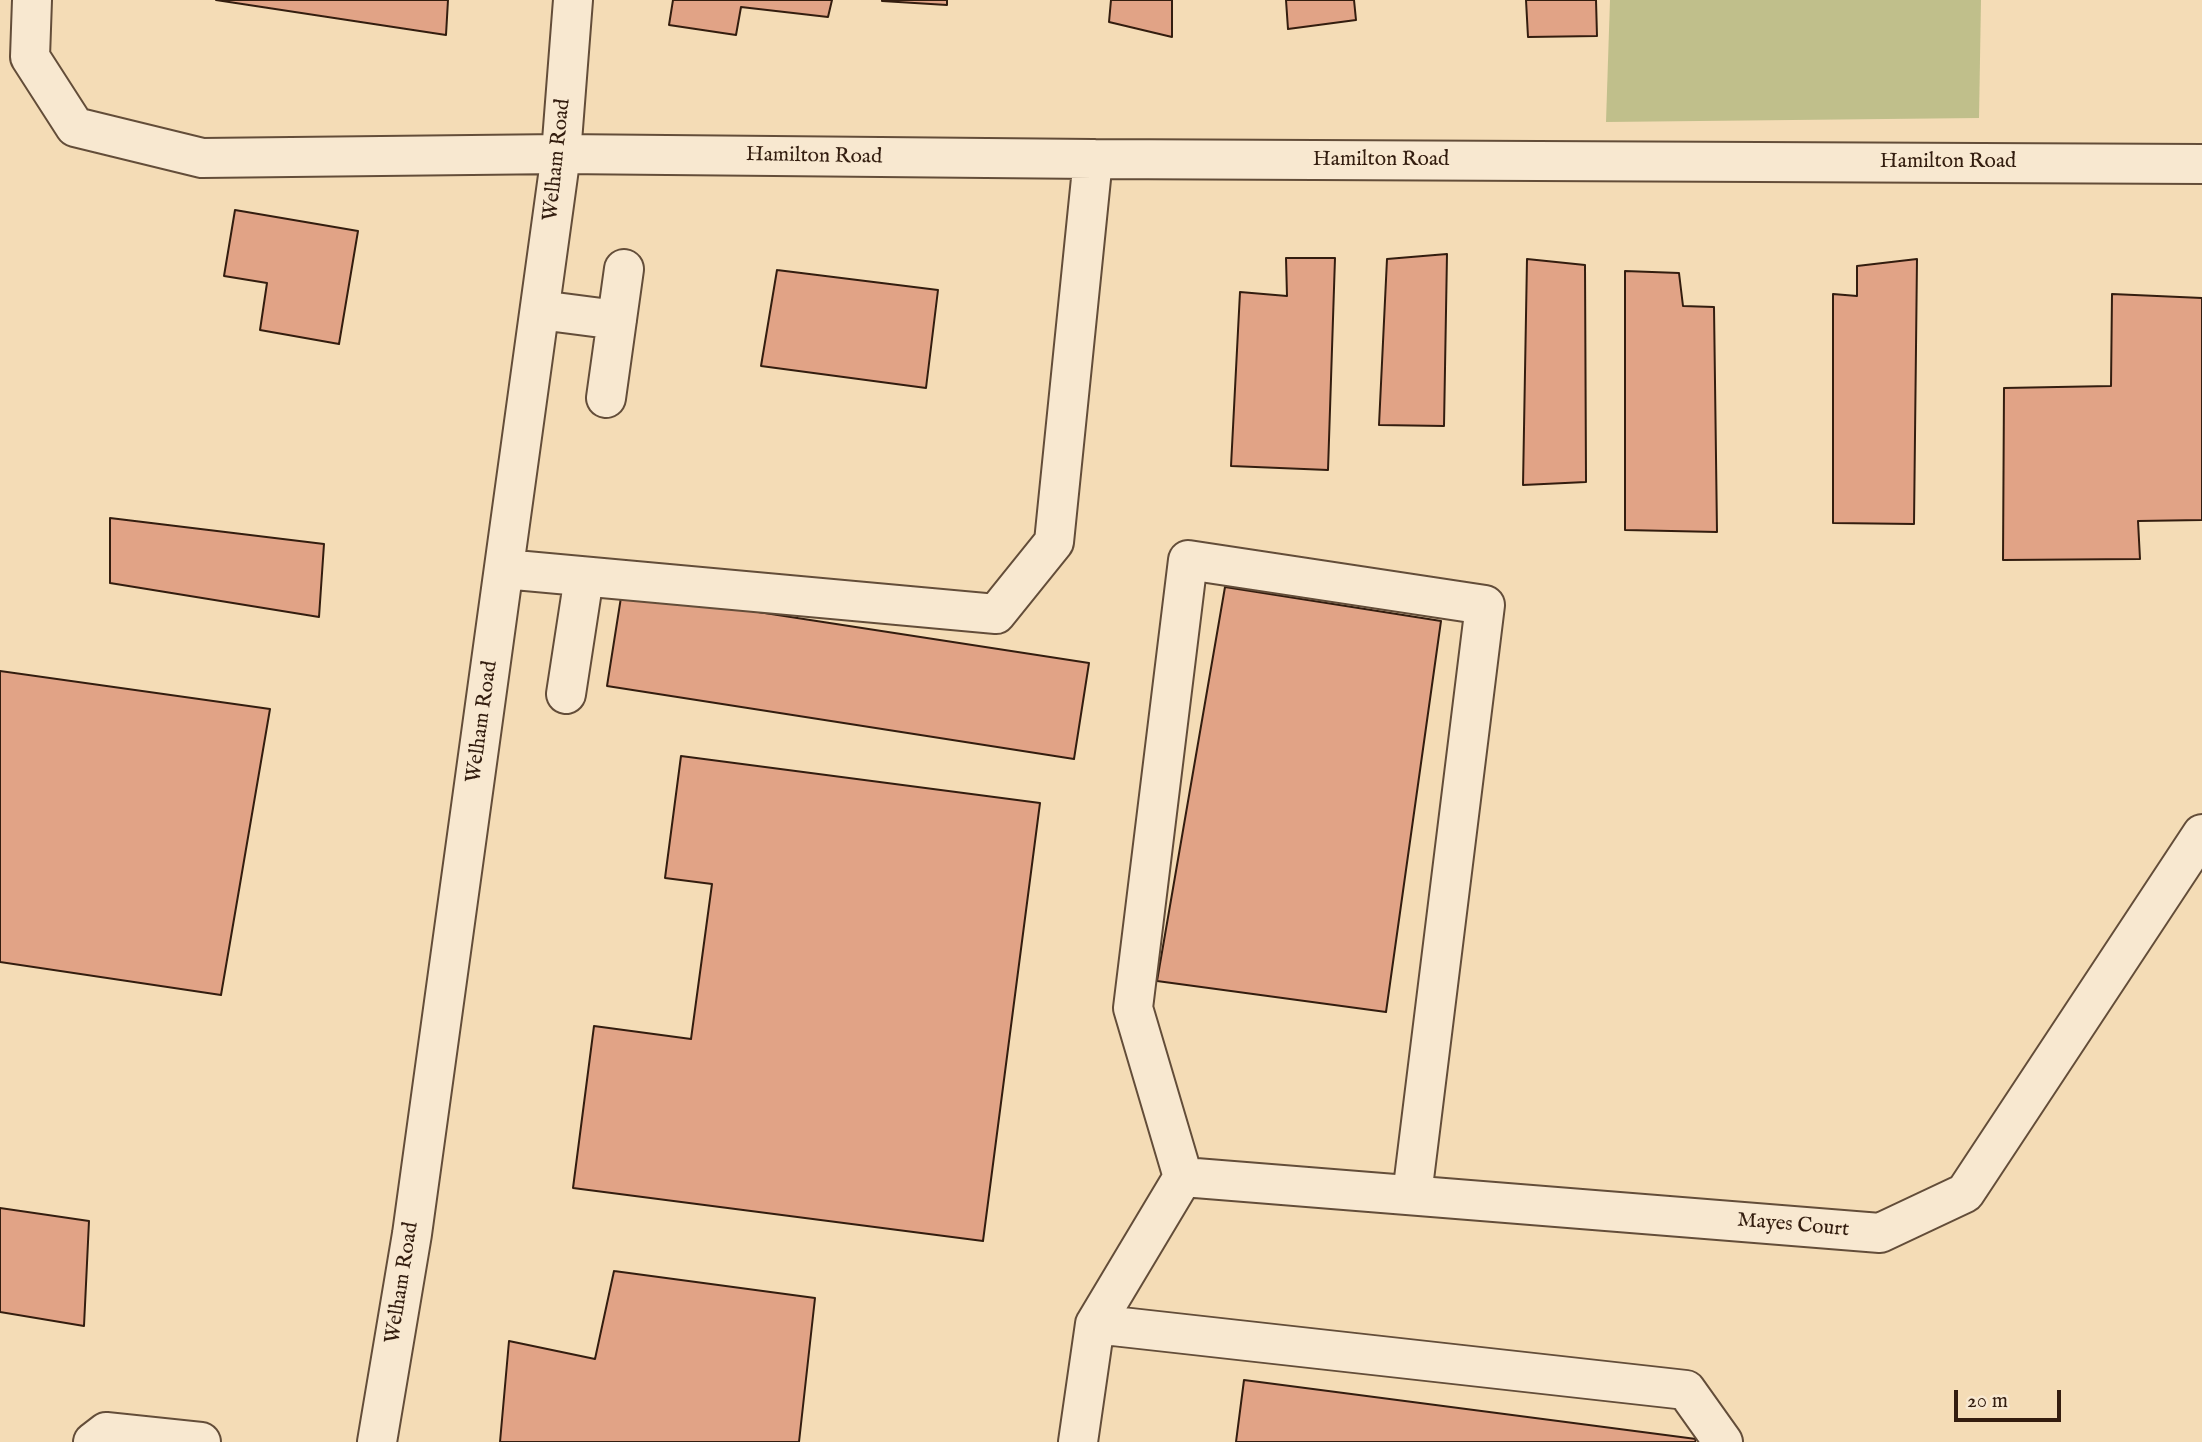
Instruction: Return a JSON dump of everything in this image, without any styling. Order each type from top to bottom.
[{"type":"street","name":"Hamilton Road","points":[[32,0],[30,57],[75,127],[202,158],[561,155],[2202,164]]},
{"type":"street","name":"Welham Road","points":[[377,1442],[412,1234],[540,310],[561,155],[573,0]]},
{"type":"street","points":[[504,569],[996,614],[1054,542],[1093,159]]},
{"type":"street","points":[[606,398],[624,269]]},
{"type":"street","points":[[540,310],[617,320]]},
{"type":"street","points":[[1078,1442],[1095,1324],[1183,1177],[1133,1008],[1188,560],[1485,605],[1412,1195]]},
{"type":"street","points":[[566,694],[584,577]]},
{"type":"street","name":"Mayes Court","points":[[1183,1177],[1880,1233],[1965,1193],[2202,834]]},
{"type":"street","points":[[1095,1324],[1686,1390],[1723,1442]]},
{"type":"street","points":[[93,1442],[106,1432],[201,1442]]},
{"type":"shaded area","points":[[1610,0],[1981,0],[1979,118],[1606,122]]},
{"type":"building","points":[[216,0],[448,0],[446,35]]},
{"type":"building","points":[[673,0],[832,0],[828,17],[741,7],[736,35],[669,25]]},
{"type":"building","points":[[947,0],[947,5],[882,1]]},
{"type":"building","points":[[1111,0],[1172,0],[1172,37],[1109,22]]},
{"type":"building","points":[[1286,0],[1354,0],[1356,20],[1288,29]]},
{"type":"building","points":[[1526,0],[1596,0],[1597,36],[1528,37]]},
{"type":"building","points":[[235,210],[358,231],[339,344],[260,330],[267,283],[224,276]]},
{"type":"building","points":[[1447,254],[1444,426],[1379,425],[1387,259]]},
{"type":"building","points":[[1286,258],[1335,258],[1328,470],[1231,466],[1240,292],[1287,296]]},
{"type":"building","points":[[1527,259],[1585,265],[1586,482],[1523,485]]},
{"type":"building","points":[[1917,259],[1914,524],[1833,523],[1833,294],[1857,296],[1857,266]]},
{"type":"building","points":[[777,270],[938,290],[926,388],[761,366]]},
{"type":"building","points":[[1625,271],[1679,273],[1683,306],[1714,307],[1717,532],[1625,530]]},
{"type":"building","points":[[2112,294],[2202,298],[2202,520],[2138,521],[2140,559],[2003,560],[2004,388],[2111,386]]},
{"type":"building","points":[[110,518],[324,544],[319,617],[110,583]]},
{"type":"building","points":[[1225,587],[1441,621],[1386,1012],[1157,981]]},
{"type":"building","points":[[622,591],[1089,663],[1074,759],[607,686]]},
{"type":"building","points":[[0,671],[270,709],[221,995],[0,962]]},
{"type":"building","points":[[681,756],[1040,803],[983,1241],[573,1188],[594,1026],[691,1039],[712,884],[665,878]]},
{"type":"building","points":[[0,1208],[89,1221],[84,1326],[0,1312]]},
{"type":"building","points":[[614,1271],[815,1298],[799,1442],[500,1442],[509,1341],[595,1359]]},
{"type":"building","points":[[1244,1380],[1696,1439],[1695,1442],[1236,1442]]}]
